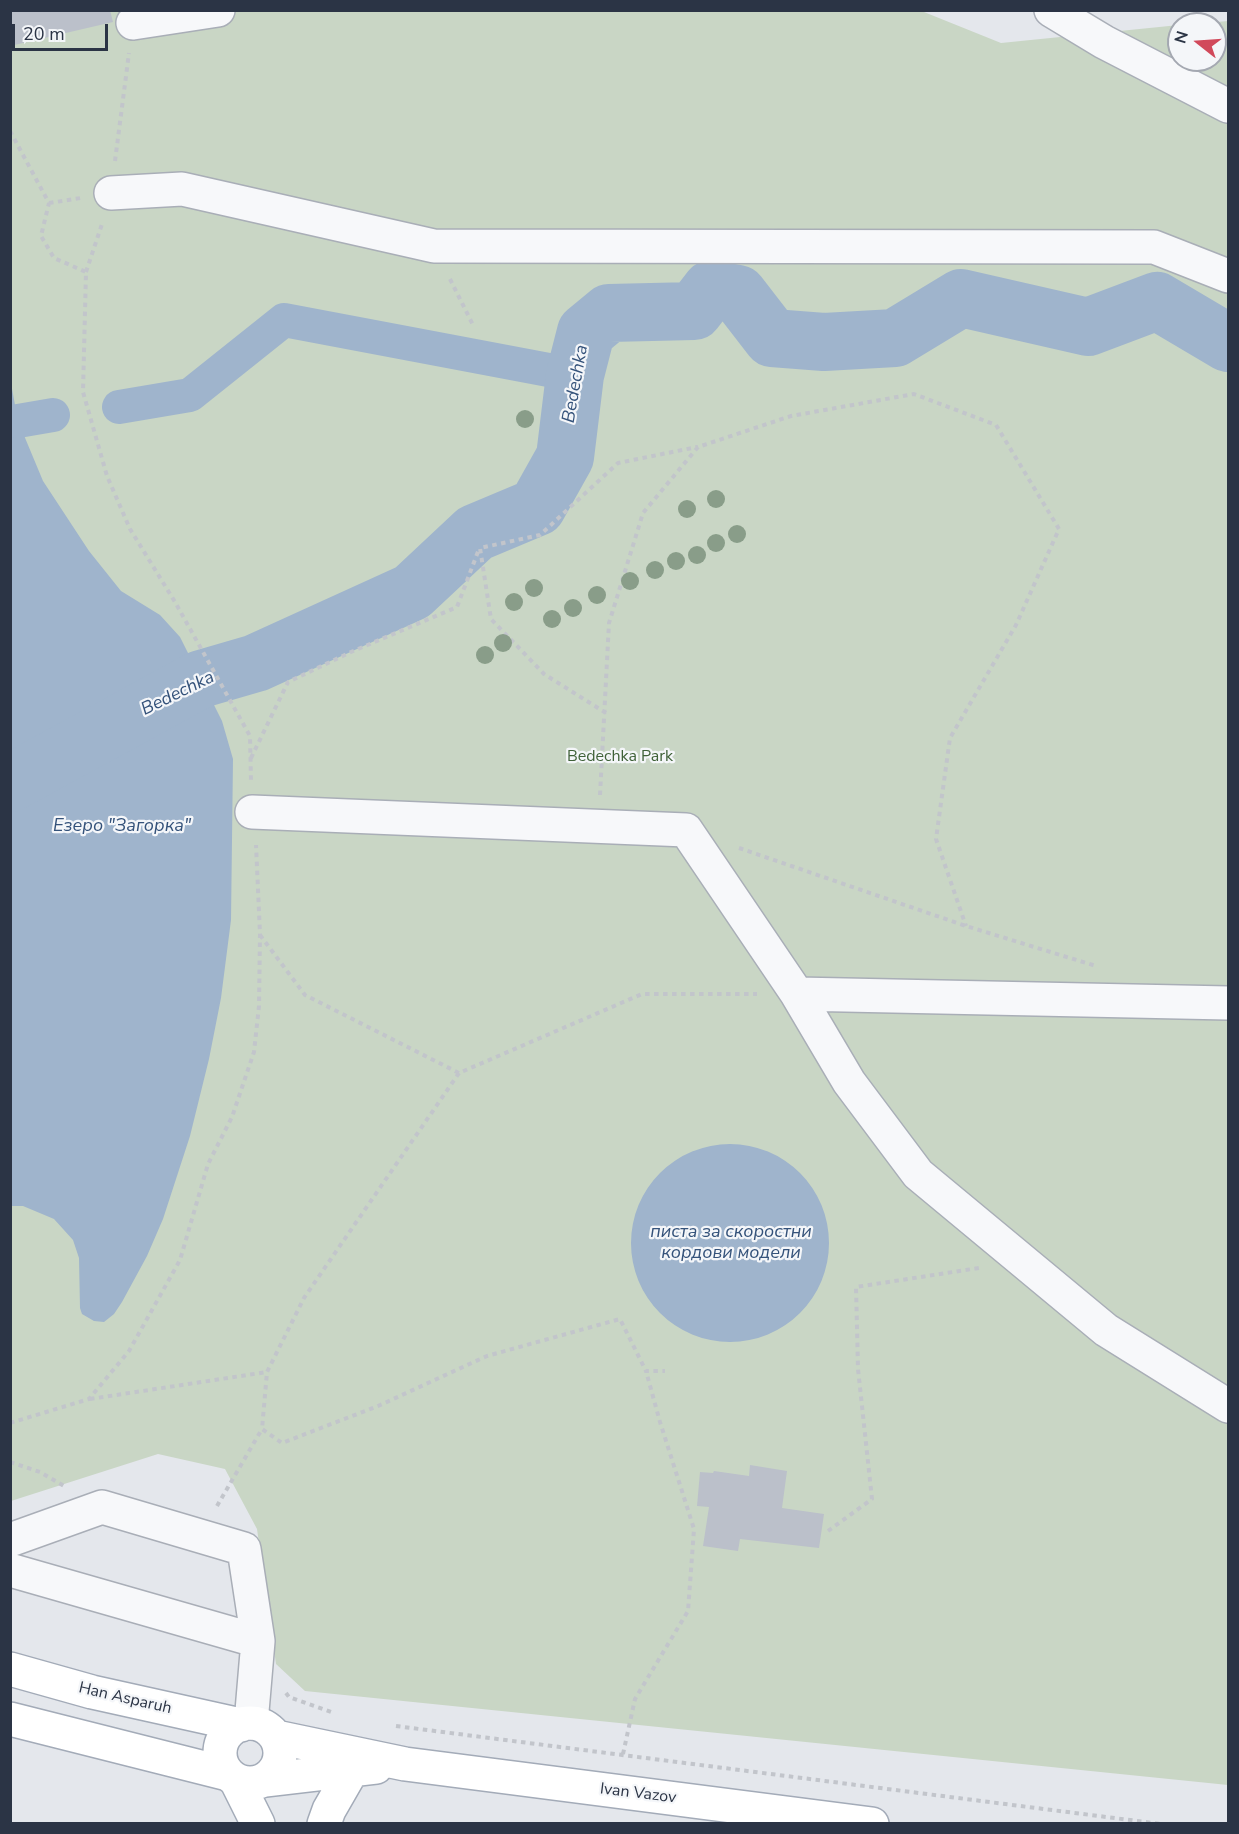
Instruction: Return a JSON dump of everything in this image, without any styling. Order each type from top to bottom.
[{"type":"main road","name":"Han Asparuh","points":[[10,1669],[92,1692],[256,1728]]},
{"type":"main road","points":[[10,1719],[247,1779],[272,1774],[280,1756],[280,1746],[256,1728],[232,1729],[225,1736],[220,1755],[247,1779],[266,1824]]},
{"type":"main road","name":"Ivan Vazov","points":[[256,1728],[405,1764],[872,1824]]},
{"type":"main road","name":"Ivan Vazov","points":[[247,1779],[405,1764]]},
{"type":"main road","points":[[324,1824],[329,1810],[352,1770]]},
{"type":"main road","points":[[247,1779],[258,1824]]},
{"type":"lane","points":[[133,23],[218,10]]},
{"type":"lane","points":[[1051,10],[1104,42],[1228,106]]},
{"type":"lane","points":[[111,193],[182,189],[434,246],[1154,246],[1228,276]]},
{"type":"lane","points":[[252,812],[598,825],[686,831],[797,994],[849,1082],[918,1174],[1106,1330],[1228,1406]]},
{"type":"lane","points":[[797,994],[1228,1003]]},
{"type":"lane","points":[[10,1540],[102,1507],[244,1549],[258,1641],[256,1728]]},
{"type":"lane","points":[[10,1570],[258,1641]]},
{"type":"path","points":[[88,1399],[129,1351],[180,1260],[208,1164],[232,1117],[254,1052],[259,1006],[260,934],[252,812],[250,736],[175,602],[130,529],[111,486],[83,392],[86,272],[111,193],[133,23]]},
{"type":"path","points":[[10,131],[49,203],[41,236],[54,258],[86,272]]},
{"type":"path","points":[[434,246],[473,325]]},
{"type":"path","points":[[480,548],[540,535],[618,463],[698,447],[791,416],[914,394],[996,425],[1059,529],[1016,625],[950,738],[936,839],[966,926]]},
{"type":"path","points":[[598,825],[606,713],[609,623],[643,513],[698,447]]},
{"type":"path","points":[[250,759],[288,682],[351,652],[457,607],[480,548]]},
{"type":"path","points":[[480,548],[491,619],[544,674],[606,713]]},
{"type":"path","points":[[686,831],[966,926],[1103,968]]},
{"type":"path","points":[[260,934],[305,995],[459,1073]]},
{"type":"path","points":[[200,1536],[262,1429],[267,1372],[304,1298],[459,1073],[642,994],[797,994]]},
{"type":"path","points":[[828,1531],[872,1500],[858,1369],[856,1287],[1024,1262]]},
{"type":"path","points":[[262,1429],[282,1443],[378,1406],[487,1356],[620,1319],[646,1371],[694,1529],[688,1611],[635,1699],[623,1754]]},
{"type":"path","points":[[646,1371],[665,1371]]},
{"type":"path","points":[[10,1423],[88,1399],[267,1372]]},
{"type":"path","points":[[10,1462],[40,1472],[102,1507]]},
{"type":"path","points":[[284,1687],[289,1696],[344,1717]]},
{"type":"path","points":[[390,1725],[1161,1824]]},
{"type":"green space","name":"Bedechka Park","points":[[919,10],[1001,43],[1167,26],[1167,72],[1227,72],[1228,21],[1228,1785],[305,1691],[276,1664],[257,1529],[225,1469],[158,1454],[11,1501],[11,11]]},
{"type":"water","name":"Езеро \"Загорка\"","points":[[10,378],[18,421],[43,481],[89,551],[121,591],[160,615],[180,637],[222,721],[233,759],[231,920],[221,998],[209,1059],[190,1136],[163,1219],[147,1256],[122,1302],[114,1314],[104,1322],[94,1321],[82,1314],[79,1258],[73,1240],[54,1219],[23,1206],[11,1206]]},
{"type":"water","name":"писта за скоростни кордови модели","points":[[720,1144],[740,1144],[777,1155],[807,1180],[822,1205],[828,1224],[828,1262],[818,1290],[793,1320],[777,1331],[759,1338],[740,1342],[720,1342],[683,1331],[653,1306],[642,1290],[635,1272],[631,1253],[631,1233],[642,1196],[667,1166],[683,1155],[701,1148]]},
{"type":"building","points":[[10,10],[110,10],[113,22],[10,46]]},
{"type":"building","points":[[750,1465],[787,1471],[782,1508],[824,1514],[819,1548],[740,1539],[738,1551],[703,1546],[709,1507],[697,1506],[700,1472],[713,1473],[714,1471],[749,1476]]},
{"type":"waterway","name":"Bedechka","points":[[10,783],[201,679],[256,663],[412,592],[475,533],[537,507],[565,457],[575,375],[586,332],[609,313],[694,311],[711,289],[738,294],[772,338],[824,342],[895,338],[961,298],[1088,327],[1157,301],[1228,343]]},
{"type":"waterway","points":[[119,407],[190,395],[284,320],[575,375]]},
{"type":"waterway","points":[[18,421],[53,415]]}]
